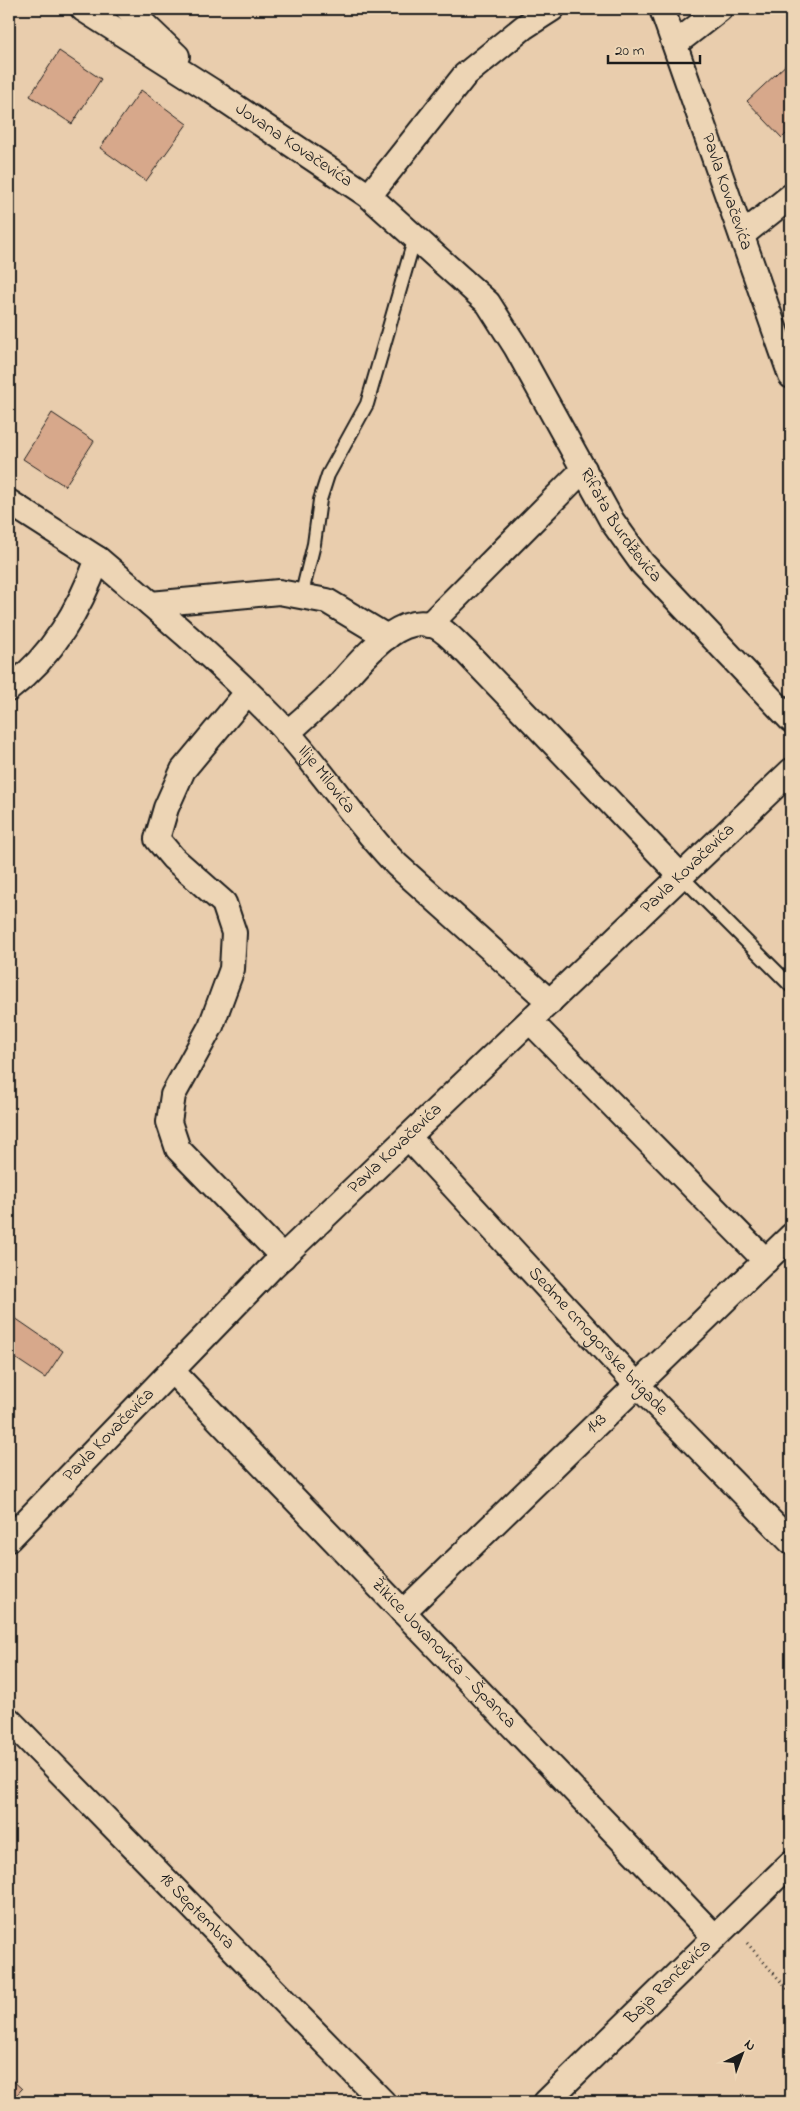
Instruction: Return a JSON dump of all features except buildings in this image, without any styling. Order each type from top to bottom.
[{"type":"street","name":"Jovana Kovačevića","points":[[83,9],[212,91],[369,196],[488,302]]},
{"type":"street","points":[[128,9],[212,91]]},
{"type":"street","name":"Pavla Kovačevića","points":[[662,9],[791,376]]},
{"type":"street","points":[[675,44],[720,9]]},
{"type":"street","points":[[369,196],[465,75],[543,12]]},
{"type":"street","points":[[742,235],[791,196]]},
{"type":"street","name":"Rifata Burdževića","points":[[488,302],[516,347],[612,520],[642,563],[791,720]]},
{"type":"street","points":[[429,625],[584,469]]},
{"type":"street","name":"Ilije Milovića","points":[[9,502],[98,559],[152,604],[287,733],[321,772],[375,843],[550,1002]]},
{"type":"street","points":[[9,689],[50,651],[71,618],[98,559]]},
{"type":"street","points":[[152,604],[279,592],[327,601],[387,637]]},
{"type":"street","points":[[287,733],[334,690],[372,648],[397,629],[422,624],[437,627],[466,652],[681,876]]},
{"type":"street","points":[[247,693],[183,770],[166,808],[157,838],[173,858],[224,903],[234,933],[232,968],[211,1026],[173,1095],[170,1122],[178,1149],[283,1257]]},
{"type":"street","name":"Pavla Kovačevića","points":[[9,1539],[283,1257],[791,771]]},
{"type":"street","points":[[530,1021],[766,1261]]},
{"type":"street","name":"Sedme crnogorske brigade","points":[[408,1137],[637,1385],[791,1542]]},
{"type":"street","name":"143","points":[[403,1612],[791,1236]]},
{"type":"street","name":"Žikice Jovanovića - Španca","points":[[172,1371],[403,1612],[722,1930]]},
{"type":"street","name":"18 Septembra","points":[[9,1720],[383,2102]]},
{"type":"street","name":"Baja Rančevića","points":[[546,2102],[791,1863]]},
{"type":"lane","points":[[301,597],[314,544],[320,500],[328,475],[367,404],[416,238]]},
{"type":"lane","points":[[681,876],[791,986]]},
{"type":"path","points":[[722,1930],[791,1993]]}]
